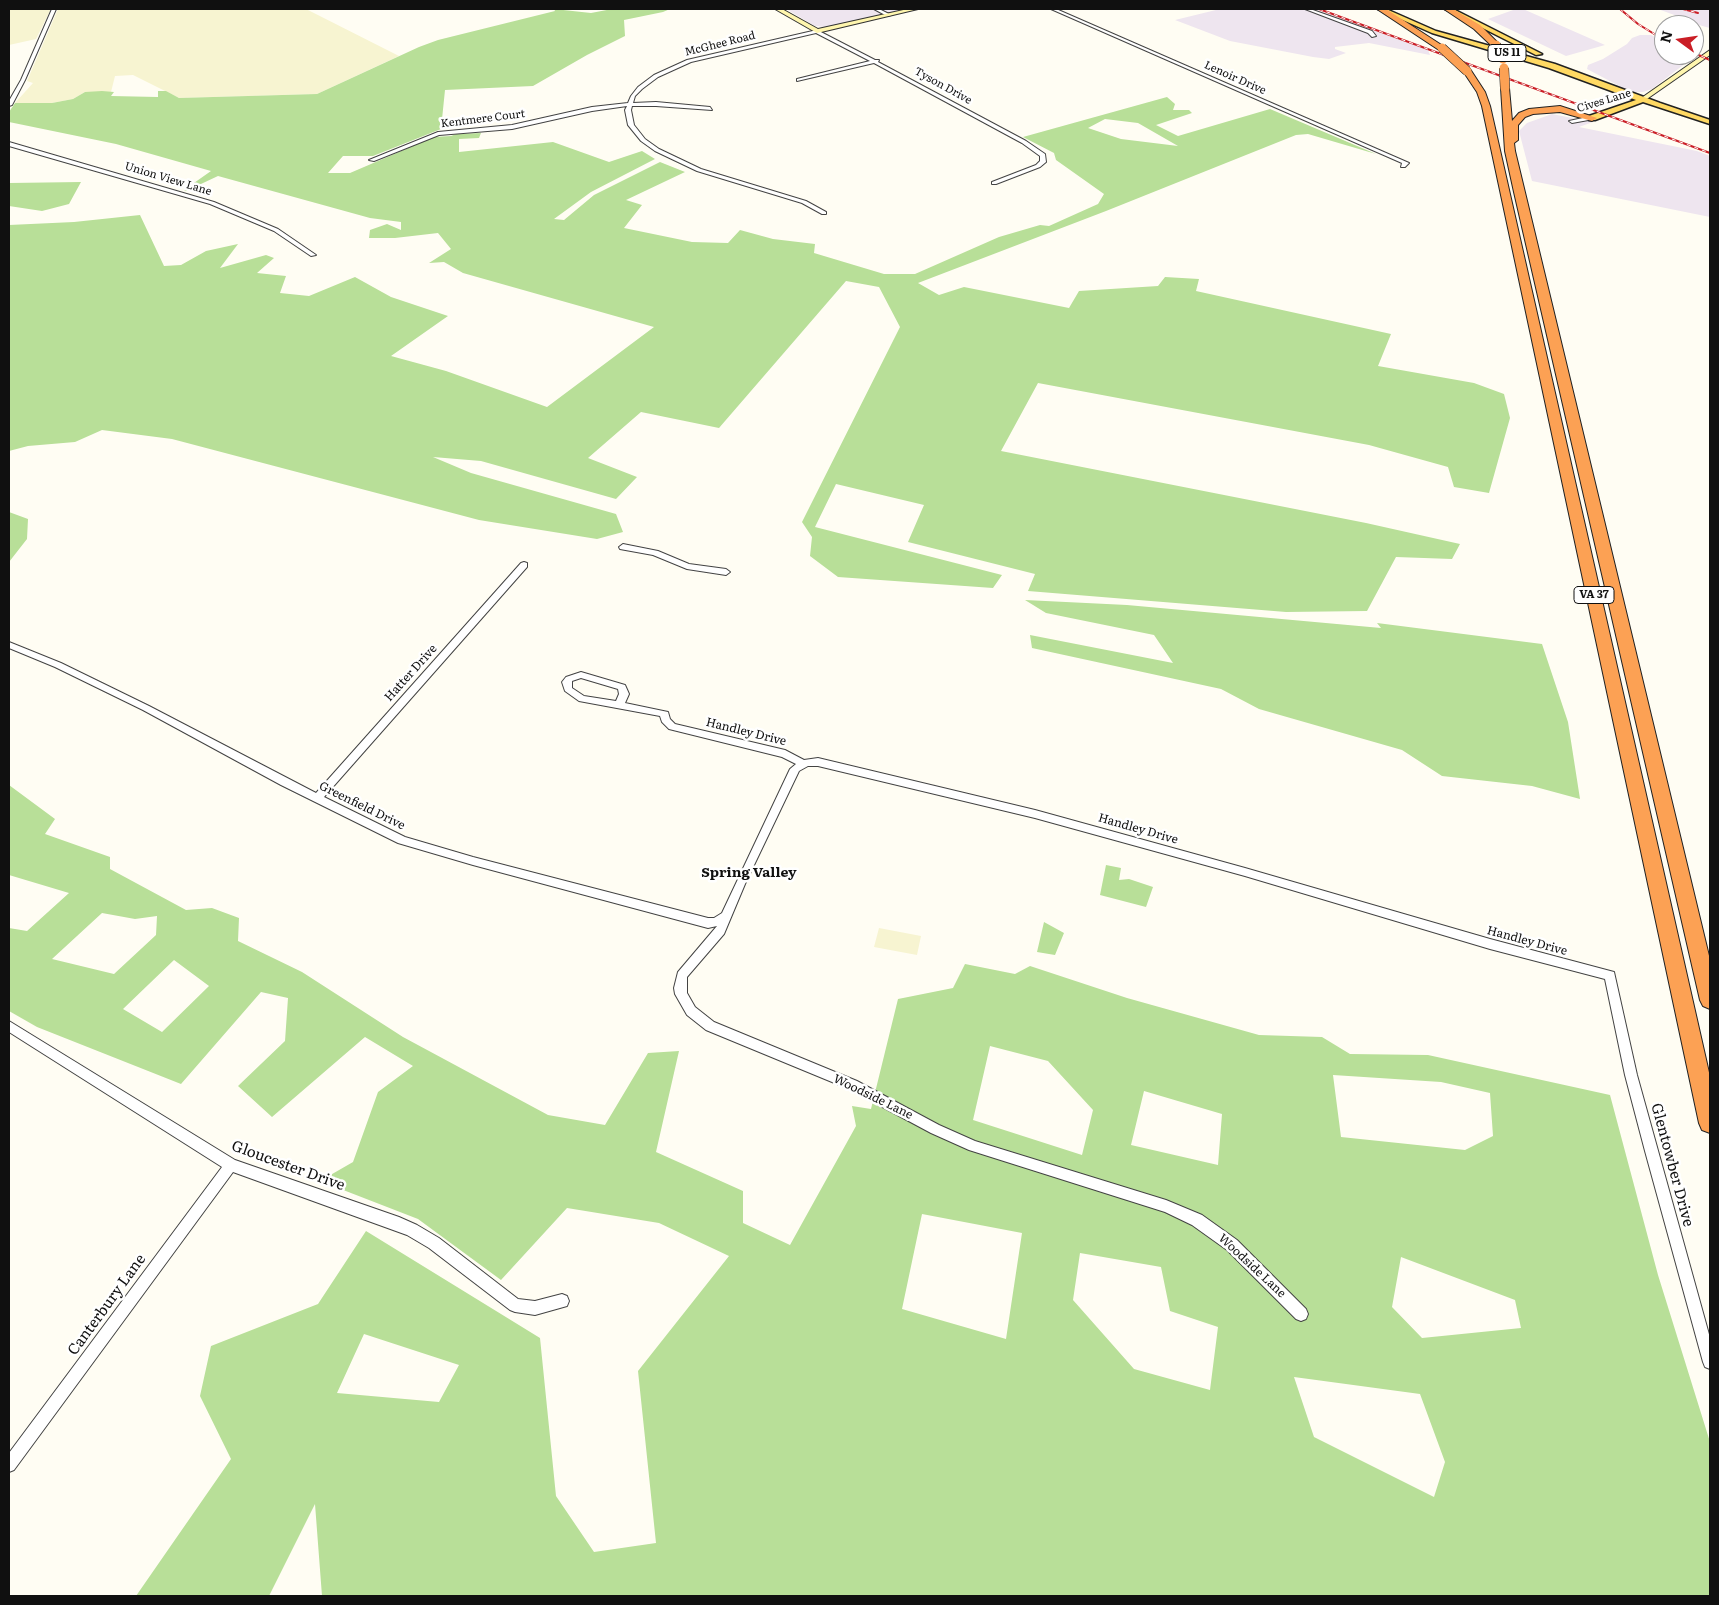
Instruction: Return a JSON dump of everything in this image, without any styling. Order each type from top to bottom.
[{"type":"highway","name":"VA 37","points":[[1381,9],[1442,48],[1467,71],[1481,92],[1488,115],[1710,1123]]},
{"type":"highway","name":"VA 37","points":[[1448,9],[1478,27],[1496,45],[1503,64],[1510,151],[1519,192],[1710,1000]]},
{"type":"highway","points":[[1519,192],[1512,132],[1513,125],[1518,119],[1532,111],[1546,109],[1566,110],[1592,118]]},
{"type":"main road","name":"US 11","points":[[1381,9],[1408,22],[1446,36],[1541,63],[1642,100],[1710,122]]},
{"type":"main road","name":"US 11","points":[[1448,9],[1600,84]]},
{"type":"main road","name":"Cives Lane","points":[[1592,118],[1642,100]]},
{"type":"street","points":[[9,105],[12,95],[28,70],[54,9]]},
{"type":"street","name":"Tyson Drive","points":[[778,9],[1024,142],[1043,155],[1043,162],[1038,166],[994,183]]},
{"type":"street","points":[[876,9],[889,15]]},
{"type":"street","name":"McGhee Road","points":[[629,105],[637,91],[646,83],[679,65],[702,57],[915,9]]},
{"type":"street","name":"Lenoir Drive","points":[[1053,9],[1406,163],[1403,166]]},
{"type":"street","points":[[1310,10],[1321,9]]},
{"type":"street","points":[[1310,10],[1370,32],[1374,36]]},
{"type":"street","points":[[1642,100],[1710,52]]},
{"type":"street","points":[[799,80],[877,62]]},
{"type":"street","name":"Kentmere Court","points":[[372,160],[443,133],[496,130],[592,109],[629,105],[671,104],[710,109]]},
{"type":"street","points":[[629,105],[628,116],[635,131],[643,140],[665,154],[698,170],[798,200],[824,212]]},
{"type":"street","name":"Cives Lane","points":[[1572,122],[1592,118]]},
{"type":"street","name":"Union View Lane","points":[[9,144],[212,203],[276,230],[313,255]]},
{"type":"street","points":[[624,547],[655,554],[687,566],[726,572]]},
{"type":"street","name":"Hatter Drive","points":[[317,799],[524,565]]},
{"type":"street","name":"Greenfield Drive","points":[[9,645],[58,665],[146,708],[317,799],[402,840],[440,852],[708,923],[716,922],[726,916]]},
{"type":"street","points":[[581,675],[619,685],[624,690],[619,704],[582,699],[568,689],[567,682],[573,676],[581,675]]},
{"type":"street","name":"Handley Drive","points":[[619,704],[665,714],[665,720],[672,727],[786,754],[804,764],[818,762],[1075,824],[1499,947],[1610,975]]},
{"type":"street","name":"Woodside Lane","points":[[804,764],[792,773],[716,938],[688,967],[680,980],[681,994],[686,1004],[700,1020],[710,1026],[853,1085],[935,1129],[973,1146],[1184,1214],[1215,1232],[1232,1245],[1301,1314]]},
{"type":"street","name":"Glentowber Drive","points":[[1610,975],[1651,1152],[1710,1362]]},
{"type":"street","name":"Gloucester Drive","points":[[9,1026],[231,1165],[412,1230],[434,1243],[515,1306],[534,1308],[562,1301]]},
{"type":"street","name":"Canterbury Lane","points":[[9,1465],[231,1165]]},
{"type":"shaded area","points":[[9,9],[51,9],[36,39],[9,45]]},
{"type":"shaded area","points":[[58,9],[306,9],[399,56],[317,94],[179,98],[133,75],[115,76],[111,92],[85,92],[73,99],[52,103],[15,103],[33,83],[27,81]]},
{"type":"shaded area","points":[[786,9],[910,9],[826,27],[815,26]]},
{"type":"shaded area","points":[[1220,9],[1315,9],[1428,50],[1430,55],[1369,43],[1335,47],[1335,49],[1346,53],[1329,59],[1313,57],[1230,41],[1175,20]]},
{"type":"shaded area","points":[[1516,9],[1523,9],[1605,45],[1566,56],[1488,19]]},
{"type":"shaded area","points":[[1658,9],[1710,9],[1710,28],[1704,26],[1704,15],[1674,15]]},
{"type":"shaded area","points":[[1640,35],[1654,36],[1654,65],[1683,65],[1652,89],[1643,92],[1625,89],[1587,69],[1588,65],[1603,59],[1627,44],[1632,38]]},
{"type":"shaded area","points":[[1552,114],[1593,122],[1579,127],[1697,151],[1710,156],[1710,217],[1532,181],[1519,131],[1527,123]]},
{"type":"shaded area","points":[[879,928],[921,936],[917,955],[874,947]]},
{"type":"green space","points":[[554,9],[591,13],[612,9],[670,9],[624,20],[625,36],[533,86],[445,90],[441,129],[373,156],[343,156],[328,173],[350,173],[434,137],[456,134],[481,133],[479,138],[459,139],[459,152],[553,142],[609,162],[642,151],[655,159],[591,192],[554,219],[564,220],[594,195],[660,162],[685,172],[626,200],[642,205],[624,228],[692,242],[728,243],[740,230],[773,239],[815,244],[814,253],[884,274],[915,274],[999,237],[1040,225],[1049,226],[1098,204],[1104,194],[1056,160],[1054,153],[1023,137],[1167,97],[1175,104],[1173,110],[1189,110],[1192,113],[1156,125],[1178,136],[1270,109],[1376,154],[1308,134],[1296,135],[918,283],[939,295],[964,287],[1069,308],[1079,291],[1158,286],[1165,277],[1199,279],[1196,291],[1391,334],[1378,366],[1474,383],[1504,394],[1510,418],[1489,493],[1454,487],[1448,467],[1369,445],[1038,383],[1001,451],[1366,523],[1460,544],[1452,559],[1396,557],[1367,611],[1286,612],[1028,591],[1035,574],[908,542],[924,505],[836,484],[815,527],[1002,575],[993,588],[838,577],[810,556],[812,537],[802,522],[900,327],[879,287],[846,281],[719,428],[641,412],[588,458],[637,477],[616,499],[481,461],[433,457],[471,473],[616,514],[623,532],[597,539],[479,520],[172,439],[102,430],[75,442],[28,446],[9,451],[9,225],[74,222],[140,215],[164,266],[181,265],[206,251],[238,244],[220,268],[266,255],[274,258],[257,273],[286,276],[280,293],[309,296],[355,277],[391,297],[448,316],[391,356],[446,371],[547,407],[654,327],[463,273],[444,262],[429,263],[451,249],[438,233],[395,238],[369,238],[370,230],[387,224],[401,230],[401,222],[370,218],[218,176],[186,191],[184,190],[211,171],[116,144],[9,122],[9,112],[15,103],[52,103],[73,99],[85,92],[114,92],[111,96],[158,97],[158,91],[166,91],[179,98],[317,94],[438,40],[555,11]],"holes":[[[1105,119],[1138,123],[1178,146],[1121,139],[1088,128]]]},
{"type":"green space","points":[[81,182],[69,204],[42,211],[9,206],[9,183]]},
{"type":"green space","points":[[9,512],[28,519],[27,539],[9,562]]},
{"type":"green space","points":[[1025,600],[1127,605],[1381,628],[1377,623],[1542,644],[1568,722],[1580,799],[1532,786],[1442,776],[1402,750],[1259,709],[1221,689],[1032,648],[1030,635],[1173,663],[1154,635],[1046,613]]},
{"type":"green space","points":[[9,785],[55,819],[45,834],[110,857],[110,869],[186,910],[212,908],[239,918],[238,941],[302,972],[403,1037],[548,1115],[605,1125],[648,1053],[679,1051],[656,1152],[743,1191],[743,1223],[790,1245],[856,1126],[852,1106],[871,1109],[898,999],[953,988],[965,964],[1015,974],[1030,966],[1127,998],[1259,1035],[1322,1037],[1350,1054],[1428,1055],[1610,1095],[1658,1275],[1710,1442],[1710,1596],[322,1596],[315,1504],[269,1596],[136,1596],[231,1459],[200,1396],[211,1346],[318,1304],[366,1231],[540,1338],[556,1496],[594,1552],[656,1543],[638,1371],[729,1256],[659,1223],[567,1208],[501,1280],[418,1219],[320,1181],[353,1162],[378,1092],[413,1066],[365,1037],[272,1117],[238,1086],[285,1041],[288,998],[261,992],[181,1084],[37,1027],[9,1011],[9,928],[27,931],[69,893],[9,875]],"holes":[[[102,913],[135,919],[157,916],[156,935],[114,974],[52,959]],[[174,960],[209,986],[162,1032],[123,1009]],[[990,1046],[1048,1061],[1093,1110],[1082,1155],[973,1120]],[[1333,1075],[1441,1082],[1490,1093],[1493,1136],[1465,1150],[1341,1137]],[[1144,1091],[1222,1114],[1218,1165],[1131,1145]],[[922,1214],[1022,1233],[1006,1339],[902,1309]],[[1080,1253],[1161,1267],[1170,1311],[1218,1327],[1210,1390],[1134,1369],[1073,1300]],[[1401,1257],[1515,1300],[1521,1328],[1422,1338],[1392,1307]],[[364,1334],[459,1365],[439,1402],[337,1393]],[[1294,1377],[1420,1394],[1445,1462],[1434,1497],[1314,1437]]]},
{"type":"green space","points":[[1106,865],[1121,868],[1119,880],[1129,879],[1153,887],[1146,907],[1100,895]]},
{"type":"green space","points":[[1044,922],[1064,933],[1055,955],[1037,952]]},
{"type":"railway","points":[[1319,9],[1710,153]]},
{"type":"railway","points":[[1620,9],[1654,34]]},
{"type":"railway","points":[[1683,9],[1698,13]]},
{"type":"railway","points":[[1704,57],[1710,60]]},
{"type":"district","name":"Spring Valley","points":[[749,873]]}]
